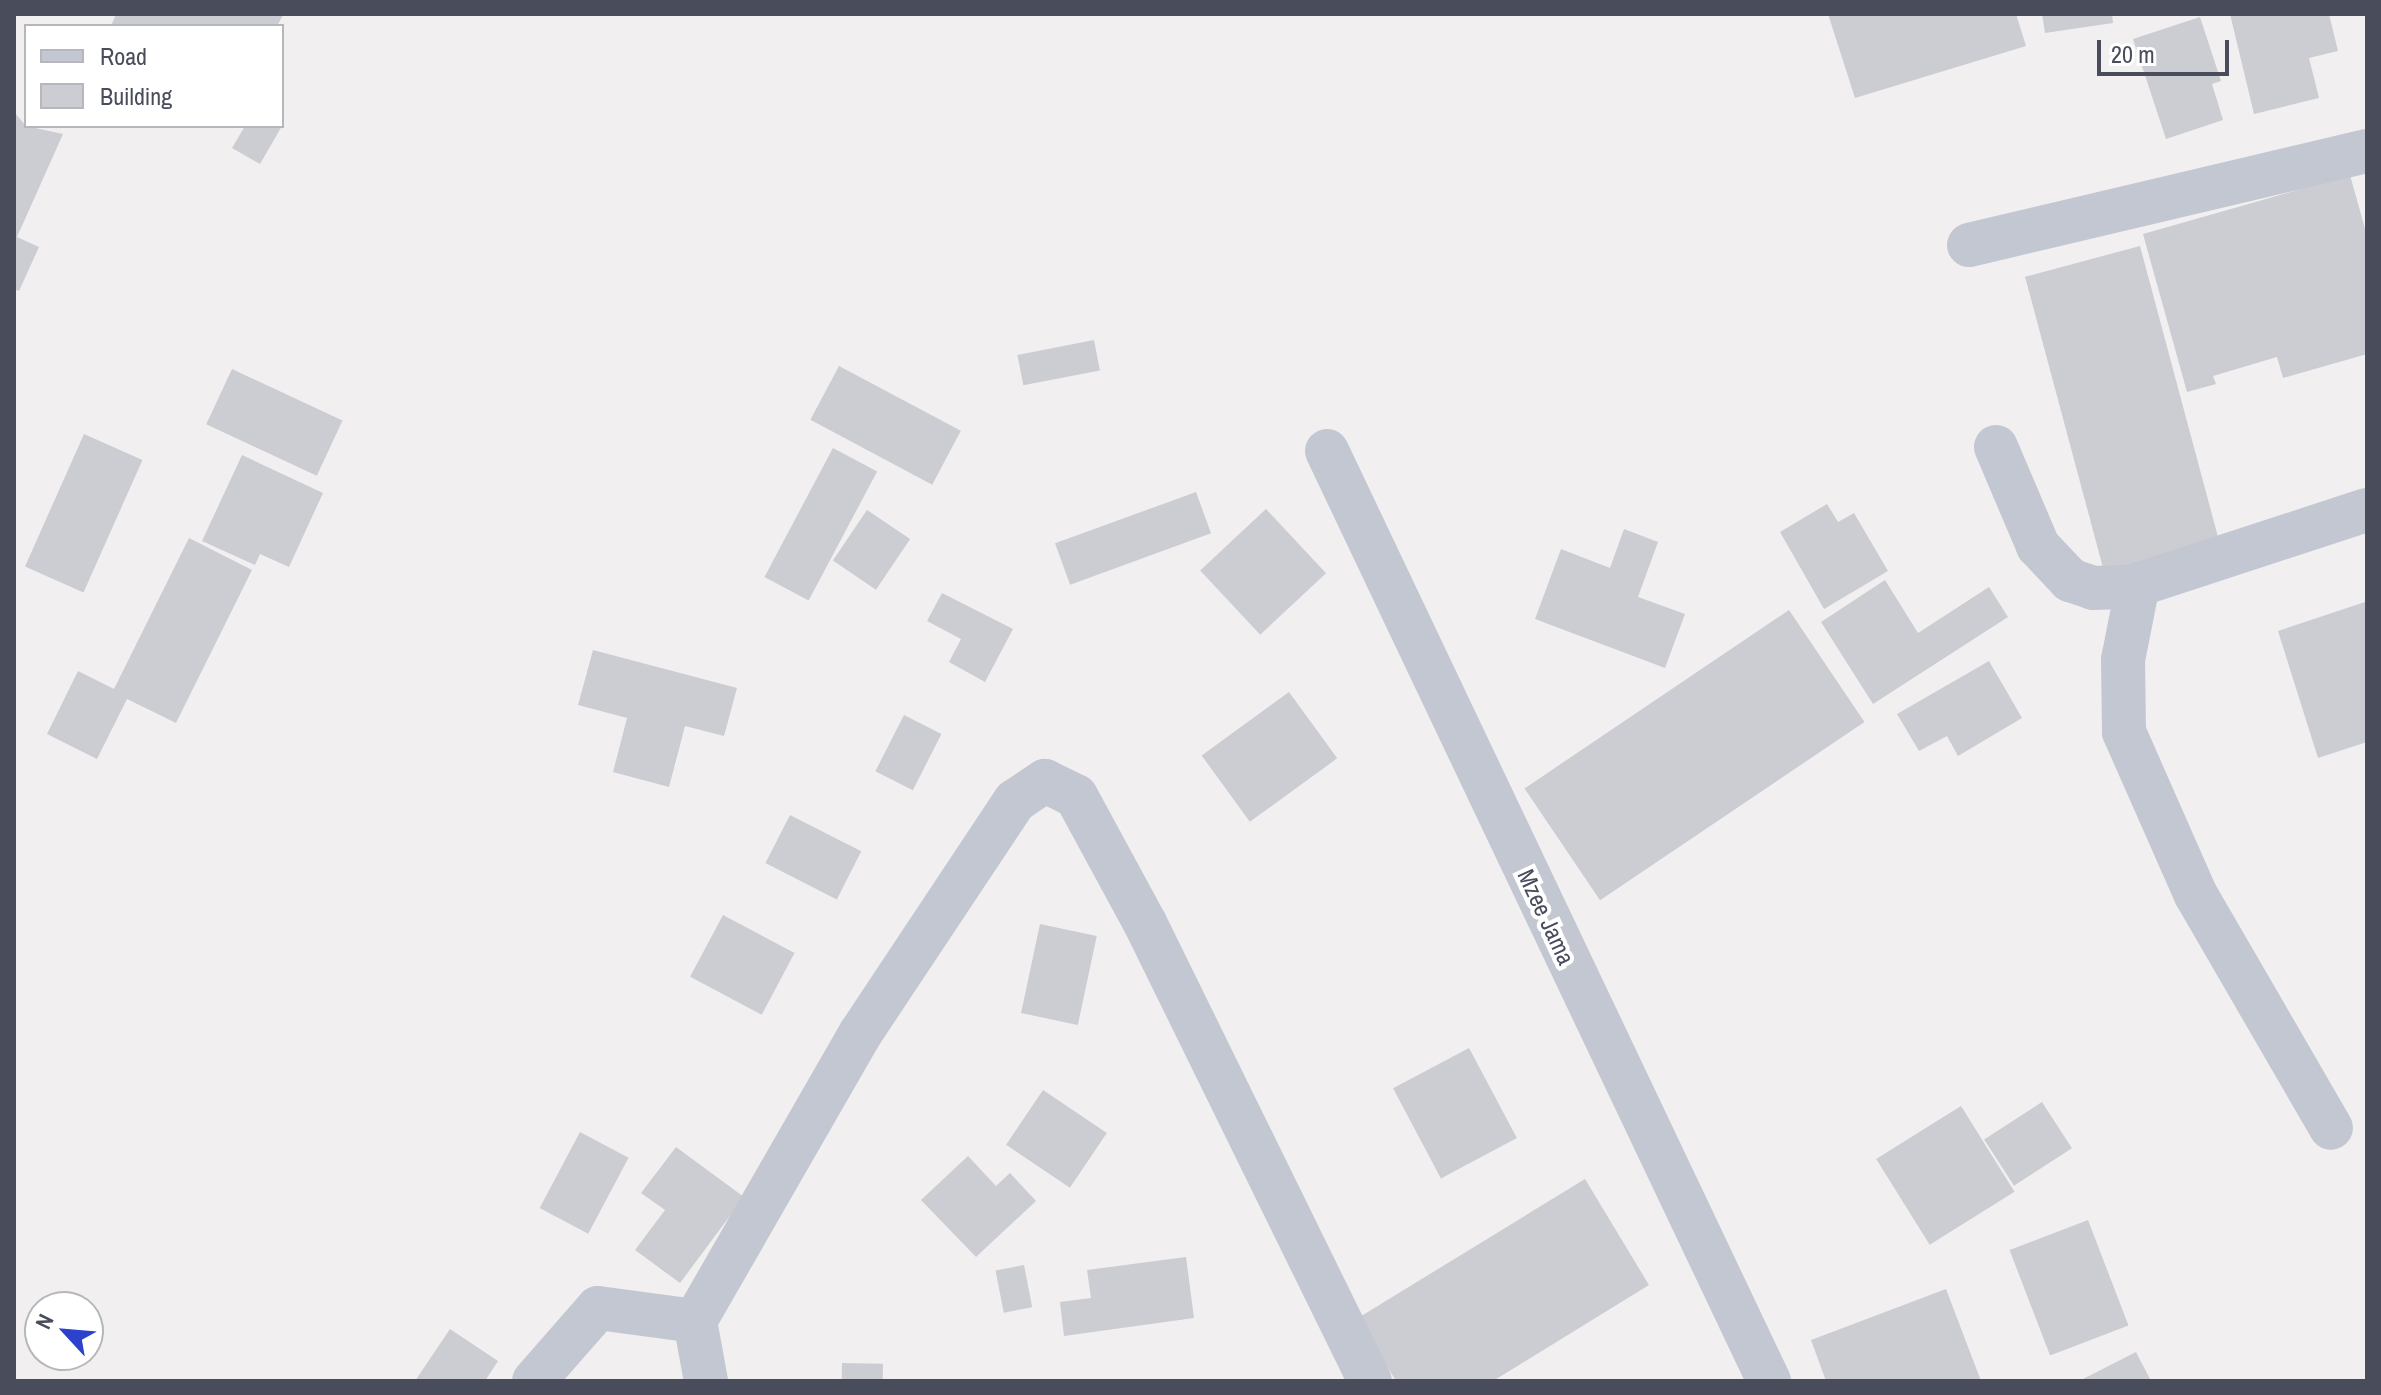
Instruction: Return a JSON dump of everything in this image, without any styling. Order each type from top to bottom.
[{"type":"street","points":[[1969,245],[2367,151]]},
{"type":"street","points":[[1996,447],[2038,546],[2070,580],[2093,588],[2138,584],[2367,510]]},
{"type":"street","name":"Mzee Jama","points":[[1327,451],[1769,1381]]},
{"type":"street","points":[[2138,584],[2123,660],[2124,732],[2196,895],[2331,1128]]},
{"type":"street","points":[[706,1381],[695,1321],[860,1034],[1006,814],[1033,784],[1056,782],[1076,796],[1145,923],[1370,1381]]},
{"type":"street","points":[[534,1381],[598,1308],[695,1321]]},
{"type":"building","points":[[116,14],[283,15],[278,24],[112,24]]},
{"type":"building","points":[[1828,14],[2016,14],[2026,46],[1855,98]]},
{"type":"building","points":[[2042,14],[2112,14],[2113,23],[2045,33]]},
{"type":"building","points":[[2230,14],[2329,14],[2338,51],[2309,58],[2319,98],[2254,114]]},
{"type":"building","points":[[2200,17],[2221,81],[2212,84],[2223,120],[2166,139],[2133,39]]},
{"type":"building","points":[[15,113],[24,128],[63,134],[17,237],[39,247],[19,291],[14,289]]},
{"type":"building","points":[[244,128],[281,128],[260,164],[232,148]]},
{"type":"building","points":[[2350,175],[2367,236],[2367,354],[2283,378],[2277,357],[2213,376],[2216,384],[2187,392],[2143,234]]},
{"type":"building","points":[[2140,246],[2221,548],[2106,579],[2025,277]]},
{"type":"building","points":[[1094,340],[1100,370],[1023,385],[1017,355]]},
{"type":"building","points":[[839,366],[961,431],[932,485],[810,420]]},
{"type":"building","points":[[232,369],[343,421],[317,476],[206,424]]},
{"type":"building","points":[[84,434],[142,460],[83,592],[25,566]]},
{"type":"building","points":[[833,448],[877,471],[809,600],[764,577]]},
{"type":"building","points":[[242,455],[323,493],[289,567],[260,554],[255,565],[202,541]]},
{"type":"building","points":[[1196,492],[1211,533],[1070,585],[1055,543]]},
{"type":"building","points":[[1827,504],[1838,522],[1854,513],[1888,571],[1824,609],[1780,532]]},
{"type":"building","points":[[1266,509],[1326,573],[1260,635],[1200,570]]},
{"type":"building","points":[[867,510],[910,539],[876,590],[833,561]]},
{"type":"building","points":[[1624,529],[1658,542],[1638,597],[1685,614],[1665,668],[1535,619],[1561,549],[1610,568]]},
{"type":"building","points":[[189,538],[252,570],[176,723],[127,699],[97,759],[47,734],[78,671],[114,689]]},
{"type":"building","points":[[1885,580],[1918,633],[1989,587],[2008,617],[1873,704],[1821,622]]},
{"type":"building","points":[[942,593],[1013,629],[985,682],[949,662],[961,639],[927,621]]},
{"type":"building","points":[[2365,602],[2367,742],[2318,758],[2278,631]]},
{"type":"building","points":[[1789,610],[1864,722],[1600,900],[1525,788]]},
{"type":"building","points":[[593,650],[737,688],[724,736],[685,726],[669,787],[613,772],[627,718],[578,705]]},
{"type":"building","points":[[1989,661],[2022,718],[1958,756],[1947,736],[1919,751],[1897,714]]},
{"type":"building","points":[[1289,692],[1337,758],[1250,822],[1202,755]]},
{"type":"building","points":[[904,715],[941,734],[913,790],[875,771]]},
{"type":"building","points":[[790,815],[861,851],[837,899],[765,863]]},
{"type":"building","points":[[723,915],[795,953],[762,1015],[690,977]]},
{"type":"building","points":[[1040,924],[1097,936],[1078,1025],[1021,1013]]},
{"type":"building","points":[[1469,1048],[1517,1138],[1441,1178],[1393,1088]]},
{"type":"building","points":[[1043,1090],[1107,1133],[1070,1188],[1006,1145]]},
{"type":"building","points":[[2042,1102],[2072,1148],[2014,1186],[1984,1140]]},
{"type":"building","points":[[1961,1106],[2015,1192],[1930,1245],[1876,1159]]},
{"type":"building","points":[[580,1132],[629,1158],[588,1234],[540,1208]]},
{"type":"building","points":[[676,1147],[744,1197],[680,1283],[635,1250],[665,1210],[641,1193]]},
{"type":"building","points":[[968,1156],[996,1186],[1010,1173],[1036,1201],[976,1257],[921,1200]]},
{"type":"building","points":[[1585,1179],[1649,1285],[1493,1381],[1396,1381],[1358,1318]]},
{"type":"building","points":[[2088,1220],[2128,1325],[2050,1356],[2010,1250]]},
{"type":"building","points":[[1186,1257],[1194,1318],[1064,1336],[1060,1302],[1091,1298],[1087,1270]]},
{"type":"building","points":[[1024,1265],[1032,1307],[1004,1313],[996,1271]]},
{"type":"building","points":[[1946,1289],[1981,1381],[1826,1381],[1811,1340]]},
{"type":"building","points":[[450,1329],[498,1361],[485,1381],[415,1381]]},
{"type":"building","points":[[2136,1352],[2151,1381],[2079,1381]]},
{"type":"building","points":[[842,1363],[883,1364],[883,1381],[842,1381]]}]
